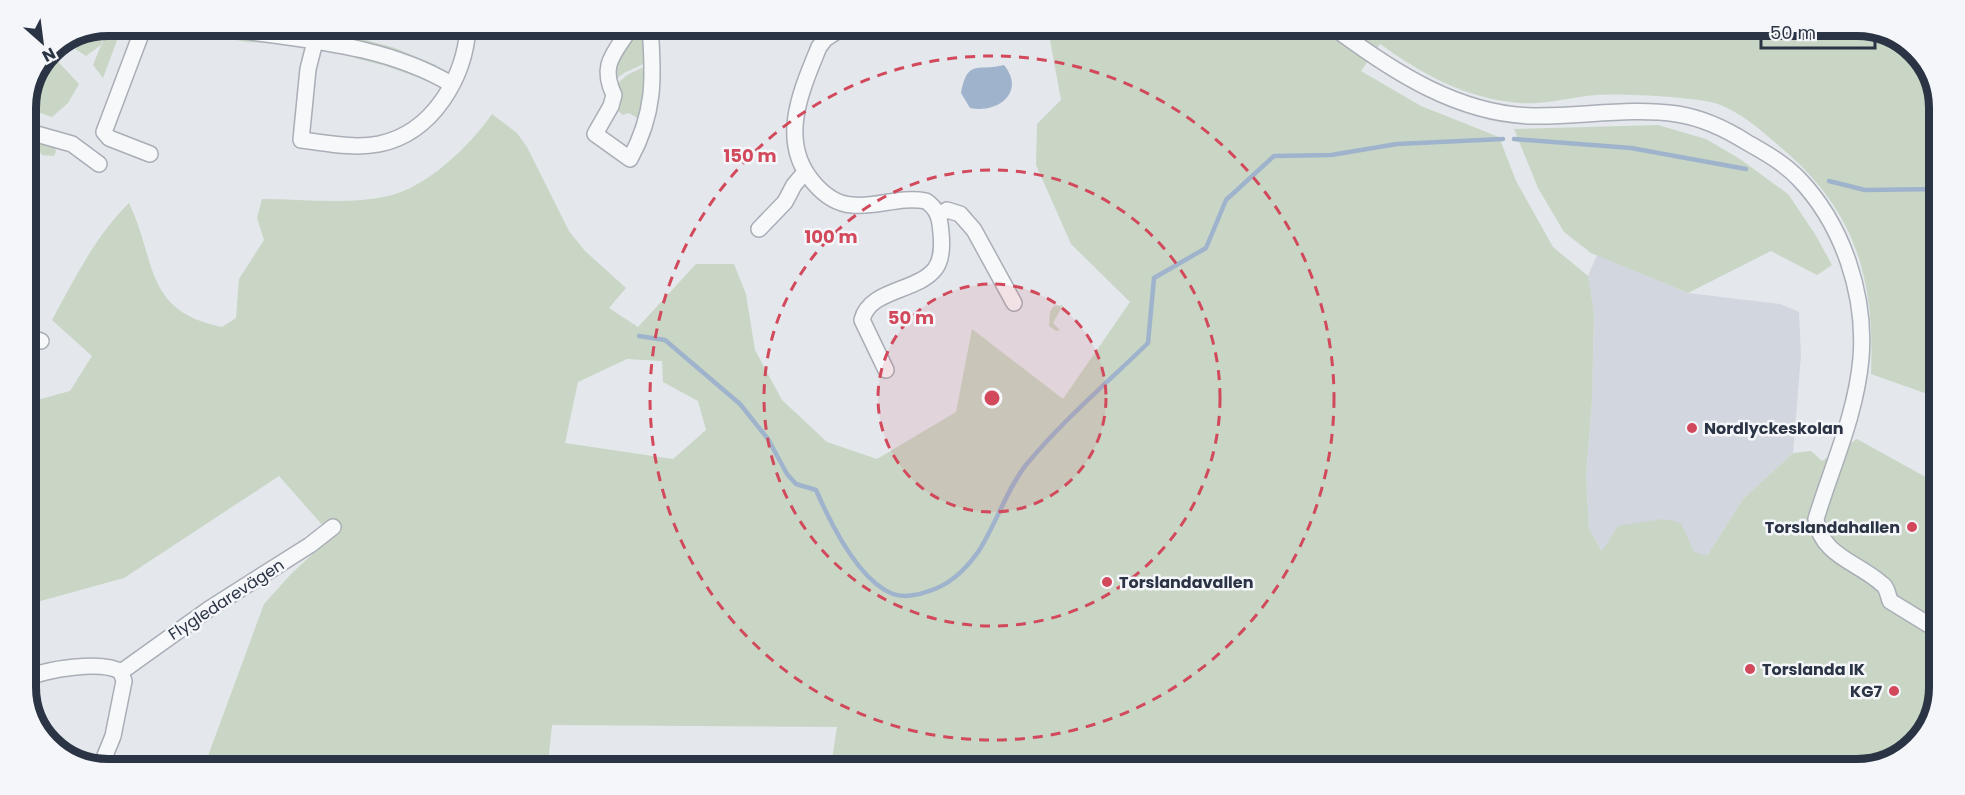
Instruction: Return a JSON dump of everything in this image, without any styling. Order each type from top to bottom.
[{"type":"street","points":[[140,36],[104,132],[109,138],[150,154]]},
{"type":"street","points":[[316,36],[308,69],[301,140],[366,145],[397,138],[433,114],[454,78],[467,47],[468,36]]},
{"type":"street","points":[[329,36],[454,78]]},
{"type":"street","points":[[625,36],[608,63],[606,80],[614,95],[611,106],[595,134],[630,159],[648,120],[653,72],[651,36]]},
{"type":"street","points":[[830,36],[819,47],[798,104],[794,143],[805,172],[827,196],[838,202],[852,205],[915,199],[933,206],[939,215],[941,244],[936,269],[872,303],[864,312],[862,320],[886,370]]},
{"type":"street","points":[[1345,36],[1375,58],[1422,85],[1482,109],[1534,116],[1650,111],[1680,114],[1708,122],[1732,133],[1783,165],[1799,180],[1812,194],[1837,235],[1856,288],[1862,332],[1858,382],[1842,446],[1816,519],[1818,531],[1821,539],[1838,553],[1884,585],[1890,601],[1929,625]]},
{"type":"street","points":[[36,134],[72,144],[99,164]]},
{"type":"street","points":[[759,230],[785,202],[794,184],[805,172]]},
{"type":"street","points":[[939,215],[947,210],[960,214],[974,230],[1014,303]]},
{"type":"street","points":[[36,339],[41,341]]},
{"type":"street","name":"Flygledarevägen","points":[[121,672],[160,642],[310,545],[333,527]]},
{"type":"street","points":[[36,676],[54,671],[104,665],[121,672],[124,681],[113,736],[104,759]]},
{"type":"shaded area","name":"Nordlyckeskolan","points":[[1597,255],[1688,293],[1780,304],[1799,312],[1801,355],[1793,453],[1743,499],[1707,556],[1603,552],[1589,529],[1586,474],[1592,401],[1594,313],[1588,276]]},
{"type":"green space","points":[[102,36],[101,45],[86,56],[72,47],[94,37]]},
{"type":"green space","points":[[105,36],[119,36],[103,78],[93,65]]},
{"type":"green space","points":[[214,36],[239,36],[291,44],[247,42]]},
{"type":"green space","points":[[347,36],[352,36],[395,48],[436,65],[436,68],[345,39]]},
{"type":"green space","points":[[634,36],[646,36],[650,61],[616,79],[614,65]]},
{"type":"green space","points":[[1049,36],[1857,36],[1871,37],[1897,48],[1914,64],[1922,76],[1929,104],[1929,395],[1871,374],[1869,306],[1864,275],[1855,247],[1842,220],[1826,194],[1804,169],[1765,133],[1734,112],[1708,102],[1639,95],[1596,95],[1529,103],[1500,101],[1463,90],[1429,75],[1380,44],[1361,71],[1421,106],[1499,137],[1516,181],[1553,247],[1588,276],[1594,313],[1592,401],[1586,474],[1589,529],[1602,551],[1618,526],[1663,519],[1681,523],[1694,552],[1707,556],[1743,499],[1793,453],[1811,451],[1822,461],[1857,439],[1929,479],[1929,687],[1928,701],[1922,719],[1914,731],[1889,752],[1875,757],[1857,759],[832,759],[837,727],[552,725],[549,759],[207,759],[264,604],[291,574],[332,536],[279,476],[124,578],[36,602],[36,400],[70,391],[92,356],[52,320],[95,244],[129,203],[156,281],[165,296],[178,309],[196,319],[222,327],[236,318],[239,279],[264,240],[257,218],[262,199],[357,200],[388,196],[402,191],[432,175],[446,164],[472,139],[492,114],[517,133],[527,147],[569,231],[585,251],[626,288],[609,308],[638,327],[696,264],[734,264],[746,294],[755,350],[782,400],[827,442],[877,459],[956,412],[972,329],[1063,399],[1130,302],[1071,244],[1036,165],[1037,124],[1061,100]],"holes":[[[627,359],[662,361],[663,382],[698,401],[706,430],[673,459],[565,443],[578,382]]]},
{"type":"green space","points":[[342,52],[353,53],[432,79],[431,82],[386,66],[347,56]]},
{"type":"green space","points":[[650,64],[644,122],[629,113],[623,115],[616,109],[616,85],[627,75]]},
{"type":"green space","points":[[46,72],[68,72],[79,84],[68,103],[52,117],[36,111],[37,94]]},
{"type":"green space","points":[[1658,125],[1706,139],[1740,159],[1788,194],[1815,234],[1832,265],[1817,275],[1771,251],[1688,293],[1591,253],[1564,232],[1538,188],[1514,129]]},
{"type":"green space","points":[[36,141],[55,147],[54,156],[42,155],[36,146]]},
{"type":"green space","points":[[1063,305],[1053,323],[1060,330],[1056,331],[1049,326],[1050,312],[1054,306]]},
{"type":"water","points":[[1004,65],[1012,84],[1006,99],[990,108],[970,108],[961,93],[967,75],[975,68]]},
{"type":"waterway","points":[[639,336],[665,340],[740,404],[768,439],[787,474],[796,484],[816,490],[847,549],[869,577],[893,594],[906,596],[921,594],[943,585],[957,576],[968,564],[984,542],[1013,485],[1026,465],[1070,418],[1148,343],[1154,278],[1206,248],[1226,200],[1274,156],[1331,155],[1397,144],[1503,139]]},
{"type":"waterway","points":[[1514,139],[1631,148],[1746,169]]},
{"type":"waterway","points":[[1829,181],[1865,190],[1929,189]]},
{"type":"place","name":"Nordlyckeskolan","points":[[1692,428]]},
{"type":"place","name":"Torslandahallen","points":[[1912,527]]},
{"type":"place","name":"Torslandavallen","points":[[1107,582]]},
{"type":"place","name":"Torslanda IK","points":[[1750,669]]},
{"type":"place","name":"KG7","points":[[1894,691]]}]
